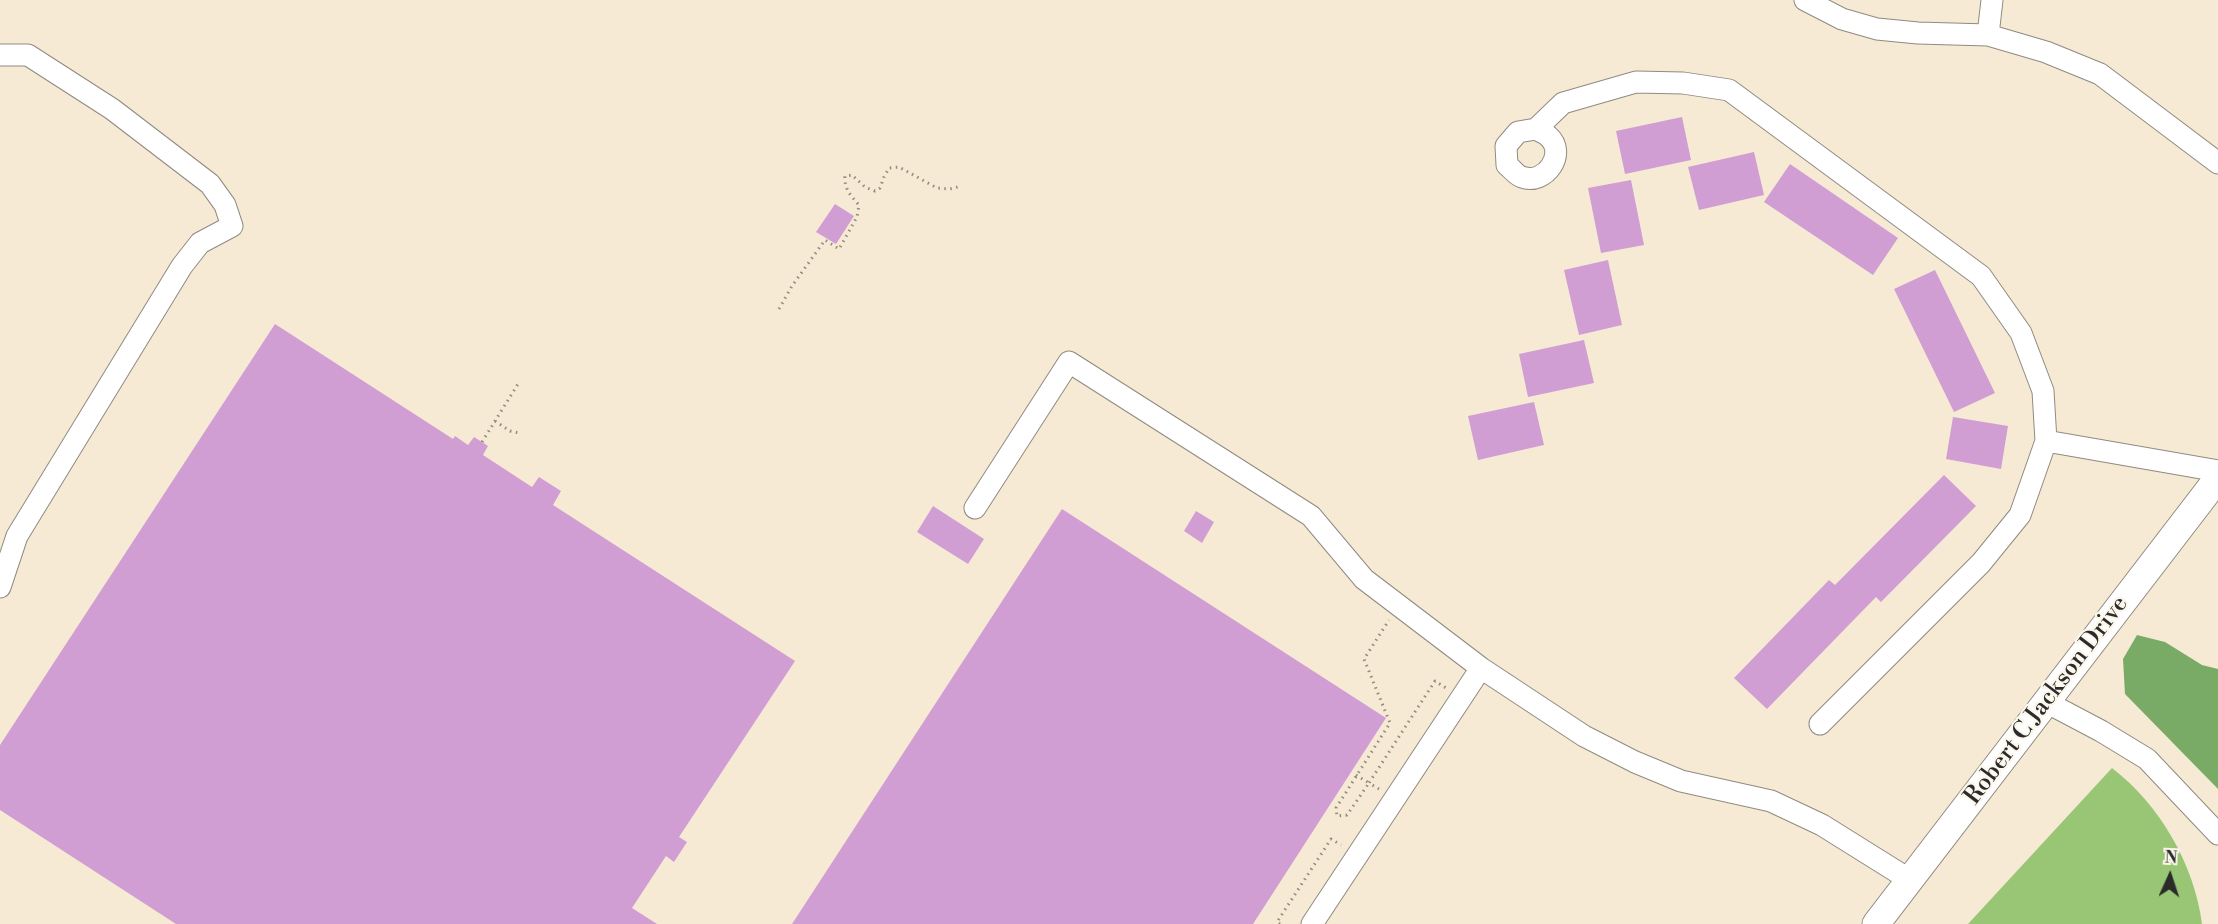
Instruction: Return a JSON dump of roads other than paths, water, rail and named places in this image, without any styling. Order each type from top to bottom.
[{"type":"main road","name":"Robert C Jackson Drive","points":[[1876,924],[2218,478]]},
{"type":"street","points":[[1805,0],[1842,20],[1877,29],[1988,35],[2046,52],[2100,74],[2218,163]]},
{"type":"street","points":[[1988,35],[1992,0]]},
{"type":"street","points":[[0,55],[28,55],[112,109],[210,184],[225,205],[232,226],[200,243],[182,266],[17,536],[0,587]]},
{"type":"street","points":[[1536,129],[1563,103],[1636,82],[1683,83],[1729,90],[1981,276],[2021,333],[2043,391],[2046,441],[2020,515],[1981,562],[1820,724]]},
{"type":"street","points":[[975,508],[1069,362],[1311,516],[1364,579],[1481,668],[1584,736],[1635,762],[1681,781],[1771,801],[1822,825],[1910,880]]},
{"type":"street","points":[[2046,441],[2218,471]]},
{"type":"street","points":[[1312,924],[1481,668]]},
{"type":"street","points":[[2046,702],[2101,730],[2146,759],[2218,834]]}]
